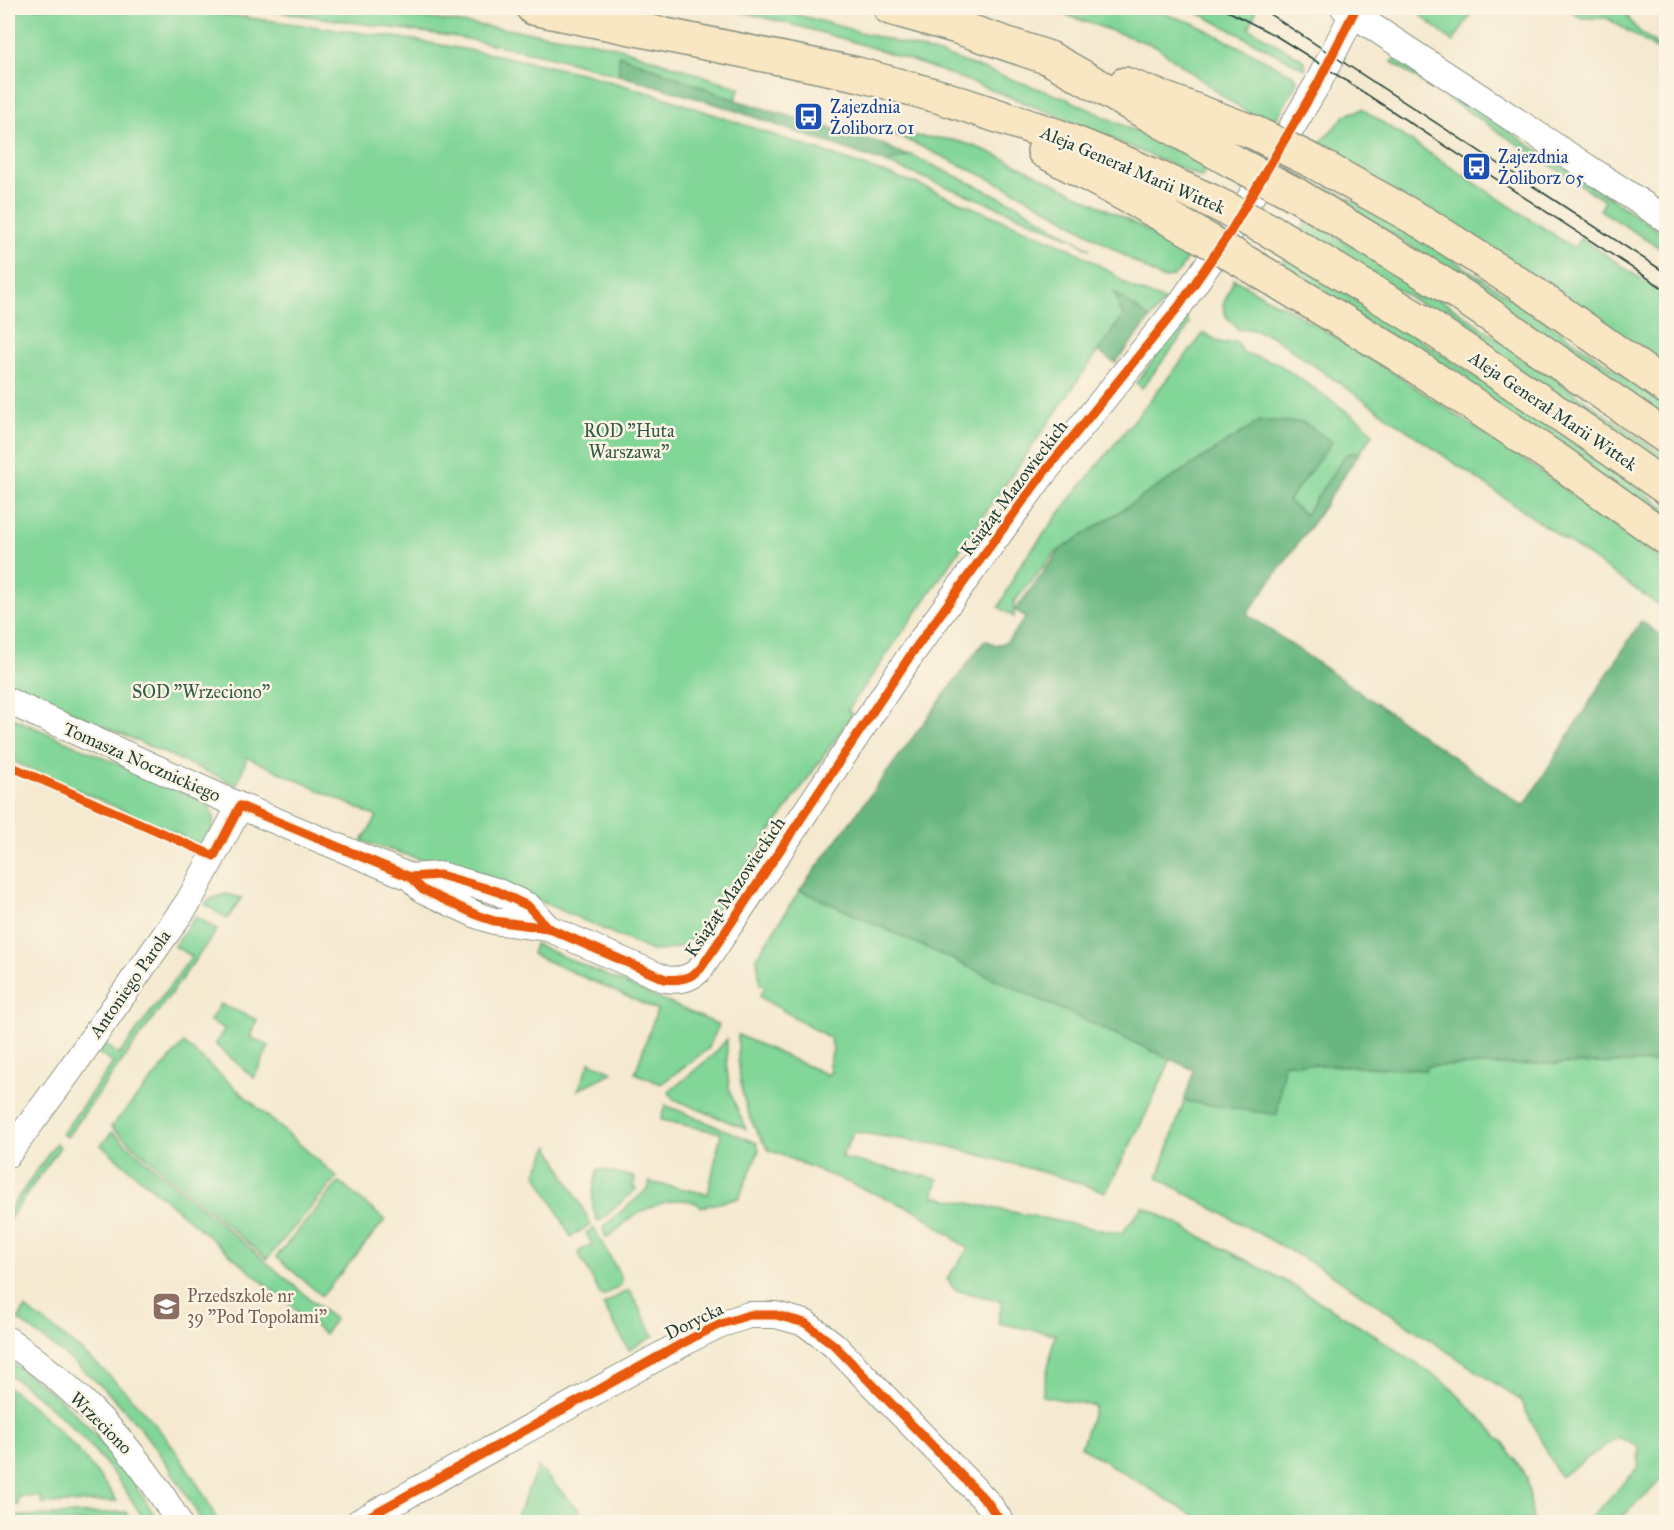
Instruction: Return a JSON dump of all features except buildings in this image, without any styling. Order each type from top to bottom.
[{"type":"main road","name":"Aleja Generał Marii Wittek","points":[[533,8],[857,74],[941,97],[1058,136],[1132,166],[1271,231],[1424,323],[1666,488]]},
{"type":"main road","points":[[890,8],[957,27],[1049,58],[1253,132],[1314,162],[1424,223],[1536,295],[1666,387]]},
{"type":"main road","points":[[1049,58],[1295,194],[1461,295],[1666,437]]},
{"type":"main road","points":[[941,97],[1112,186],[1192,231],[1397,354],[1557,460],[1666,538]]},
{"type":"street","points":[[1352,10],[1666,219]]},
{"type":"street","name":"Książąt Mazowieckich","points":[[684,979],[701,968],[912,653],[1020,504],[1183,301],[1229,234],[1318,83],[1352,10]]},
{"type":"street","name":"Tomasza Nocznickiego","points":[[8,701],[240,806],[410,877],[423,890],[479,916],[495,921],[548,928],[665,979],[684,979]]},
{"type":"street","name":"Antoniego Parola","points":[[8,1154],[189,901],[240,806]]},
{"type":"street","name":"Dorycka","points":[[358,1522],[694,1337],[749,1315],[777,1315],[805,1323],[834,1345],[988,1503],[1002,1522]]},
{"type":"street","name":"Wrzeciono","points":[[8,1340],[88,1407],[117,1437],[144,1468],[178,1522]]},
{"type":"green space","name":"ROD \"Huta Warszawa\"","points":[[8,8],[176,8],[408,39],[585,74],[657,95],[917,184],[1070,248],[1132,288],[1165,301],[1150,319],[1115,293],[1123,316],[848,710],[853,714],[699,934],[677,947],[652,951],[509,887],[362,841],[377,817],[247,757],[237,785],[8,684]]},
{"type":"green space","points":[[252,8],[353,8],[584,40],[620,48],[740,88],[735,100],[620,55],[619,75],[548,56],[457,37]]},
{"type":"green space","points":[[721,8],[773,8],[947,56],[1067,99],[1207,165],[1202,178],[1055,115],[907,59],[805,28]]},
{"type":"green space","points":[[1061,8],[1147,8],[1193,23],[1294,75],[1297,79],[1296,84],[1272,127],[1228,100],[1156,46],[1060,13]]},
{"type":"green space","points":[[1185,8],[1249,8],[1256,12],[1249,28],[1305,61],[1305,69],[1204,16]]},
{"type":"green space","points":[[1412,8],[1475,8],[1453,42]]},
{"type":"green space","points":[[1566,8],[1625,8],[1627,16],[1636,28],[1666,50],[1666,55],[1607,18],[1581,18]]},
{"type":"green space","points":[[619,55],[735,100],[880,143],[908,156],[886,163],[719,105],[619,75]]},
{"type":"green space","points":[[1396,57],[1666,235],[1666,252],[1600,210],[1605,201],[1392,62]]},
{"type":"green space","points":[[1362,109],[1574,248],[1581,238],[1666,296],[1666,368],[1315,148],[1346,115]]},
{"type":"green space","points":[[888,131],[952,140],[984,150],[1088,200],[1189,253],[1182,268],[1175,275],[1161,278],[1050,210],[1005,186]]},
{"type":"green space","points":[[909,154],[1019,206],[1072,238],[886,163]]},
{"type":"green space","points":[[1328,187],[1386,218],[1438,250],[1569,337],[1666,405],[1666,419],[1433,260],[1325,192]]},
{"type":"green space","points":[[1308,219],[1455,309],[1666,457],[1666,471],[1437,314],[1301,230]]},
{"type":"green space","points":[[1286,257],[1392,321],[1573,442],[1666,508],[1666,520],[1280,266]]},
{"type":"green space","points":[[1234,279],[1284,306],[1386,368],[1537,469],[1666,563],[1666,610],[1270,335],[1249,329],[1239,330],[1226,316],[1223,305]]},
{"type":"green space","points":[[1114,292],[1150,319],[1115,363],[1098,351],[1123,316]]},
{"type":"green space","points":[[1186,317],[1189,323],[1185,332],[1142,388],[1136,383]]},
{"type":"green space","points":[[1204,333],[1221,343],[1236,342],[1243,353],[1277,363],[1365,424],[1373,434],[1360,452],[1346,455],[1306,515],[1288,501],[1260,421],[1055,553],[1014,602],[1014,617],[999,607],[1019,567]]},
{"type":"green space","points":[[1260,421],[1303,422],[1332,442],[1288,501],[1305,515],[1346,454],[1360,452],[1247,614],[1524,806],[1641,621],[1666,639],[1666,1062],[1427,1066],[1426,1070],[1284,1063],[1277,1115],[1184,1101],[1194,1070],[800,890],[985,640],[996,645],[1007,642],[1026,617],[1015,610],[1061,549]]},
{"type":"green space","points":[[8,716],[207,803],[212,813],[213,828],[207,844],[201,845],[8,759]]},
{"type":"green space","points":[[800,890],[1171,1059],[1106,1192],[948,1146],[854,1132],[841,1158],[938,1179],[933,1196],[1121,1234],[1143,1206],[1285,1281],[1362,1327],[1448,1385],[1504,1443],[1527,1478],[1533,1522],[1204,1522],[1081,1447],[1095,1406],[1042,1396],[1055,1334],[998,1323],[1002,1301],[955,1290],[947,1279],[968,1249],[917,1211],[769,1150],[753,1124],[740,1081],[738,1035],[828,1075],[831,1071],[829,1065],[833,1049],[830,1038],[760,997],[765,986],[760,984],[757,957]]},
{"type":"green space","points":[[226,894],[242,898],[227,919],[205,904],[211,899]]},
{"type":"green space","points":[[196,916],[217,930],[67,1137],[62,1134],[113,1063],[98,1053],[105,1044],[119,1055],[192,956],[174,946]]},
{"type":"green space","points":[[535,944],[719,1025],[708,1049],[661,1084],[635,1073],[657,1010],[532,954]]},
{"type":"green space","points":[[220,1004],[257,1020],[250,1037],[269,1046],[254,1078],[215,1044],[225,1029],[210,1021]]},
{"type":"green space","points":[[727,1039],[730,1092],[746,1129],[673,1099],[669,1092],[714,1054]]},
{"type":"green space","points":[[184,1043],[337,1177],[267,1259],[111,1127]]},
{"type":"green space","points":[[590,1062],[613,1072],[578,1090]]},
{"type":"green space","points":[[1666,1062],[1666,1476],[1616,1522],[1587,1522],[1638,1468],[1639,1447],[1618,1437],[1560,1477],[1520,1400],[1325,1270],[1158,1178],[1184,1101],[1276,1114],[1284,1063],[1426,1070],[1426,1066]]},
{"type":"green space","points":[[665,1105],[757,1143],[759,1150],[739,1198],[701,1207],[685,1200],[664,1203],[635,1215],[606,1237],[603,1230],[605,1225],[649,1188],[649,1182],[708,1194],[721,1133],[661,1120]]},
{"type":"green space","points":[[112,1132],[335,1320],[324,1334],[101,1145]]},
{"type":"green space","points":[[56,1143],[60,1147],[8,1221],[8,1212]]},
{"type":"green space","points":[[549,1146],[591,1224],[571,1237],[536,1173]]},
{"type":"green space","points":[[598,1169],[635,1177],[633,1188],[636,1189],[600,1221],[597,1220],[592,1201]]},
{"type":"green space","points":[[339,1182],[385,1220],[322,1296],[276,1257]]},
{"type":"green space","points":[[594,1228],[622,1279],[621,1285],[603,1296],[578,1252],[592,1244],[586,1233]]},
{"type":"green space","points":[[626,1291],[630,1291],[654,1336],[629,1350],[603,1305]]},
{"type":"green space","points":[[25,1308],[83,1352],[136,1403],[181,1459],[218,1522],[202,1522],[156,1449],[124,1409],[73,1362],[18,1320]]},
{"type":"green space","points":[[8,1360],[56,1396],[91,1429],[127,1474],[159,1522],[145,1522],[118,1480],[85,1440],[48,1405],[8,1374]]},
{"type":"green space","points":[[8,1387],[39,1412],[67,1440],[94,1469],[117,1501],[42,1504],[40,1496],[18,1497],[18,1505],[8,1505]]},
{"type":"green space","points":[[538,1467],[590,1522],[521,1522],[517,1516]]},
{"type":"green space","points":[[126,1512],[131,1522],[8,1522],[8,1517]]},
{"type":"tram line","points":[[1222,8],[1305,54],[1666,290]]},
{"type":"tram line","points":[[1260,8],[1666,273]]},
{"type":"cycle path","points":[[8,765],[214,856],[240,806],[410,877],[423,890],[479,916],[494,921],[548,928],[665,979],[675,980],[693,975],[701,968],[912,653],[1042,475],[1179,306],[1229,234],[1318,83],[1356,8]]},
{"type":"cycle path","points":[[410,877],[440,875],[496,891],[528,906],[548,928]]},
{"type":"cycle path","points":[[359,1522],[694,1337],[721,1324],[749,1315],[776,1315],[805,1323],[834,1345],[988,1503],[1001,1522]]},
{"type":"place","name":"Zajezdnia Żoliborz 01","points":[[809,117]]},
{"type":"place","name":"Zajezdnia Żoliborz 05","points":[[1477,167]]},
{"type":"place","name":"Przedszkole nr 39 \"Pod Topolami\"","points":[[166,1306]]},
{"type":"park label","name":"SOD \"Wrzeciono\"","points":[[201,692]]}]
